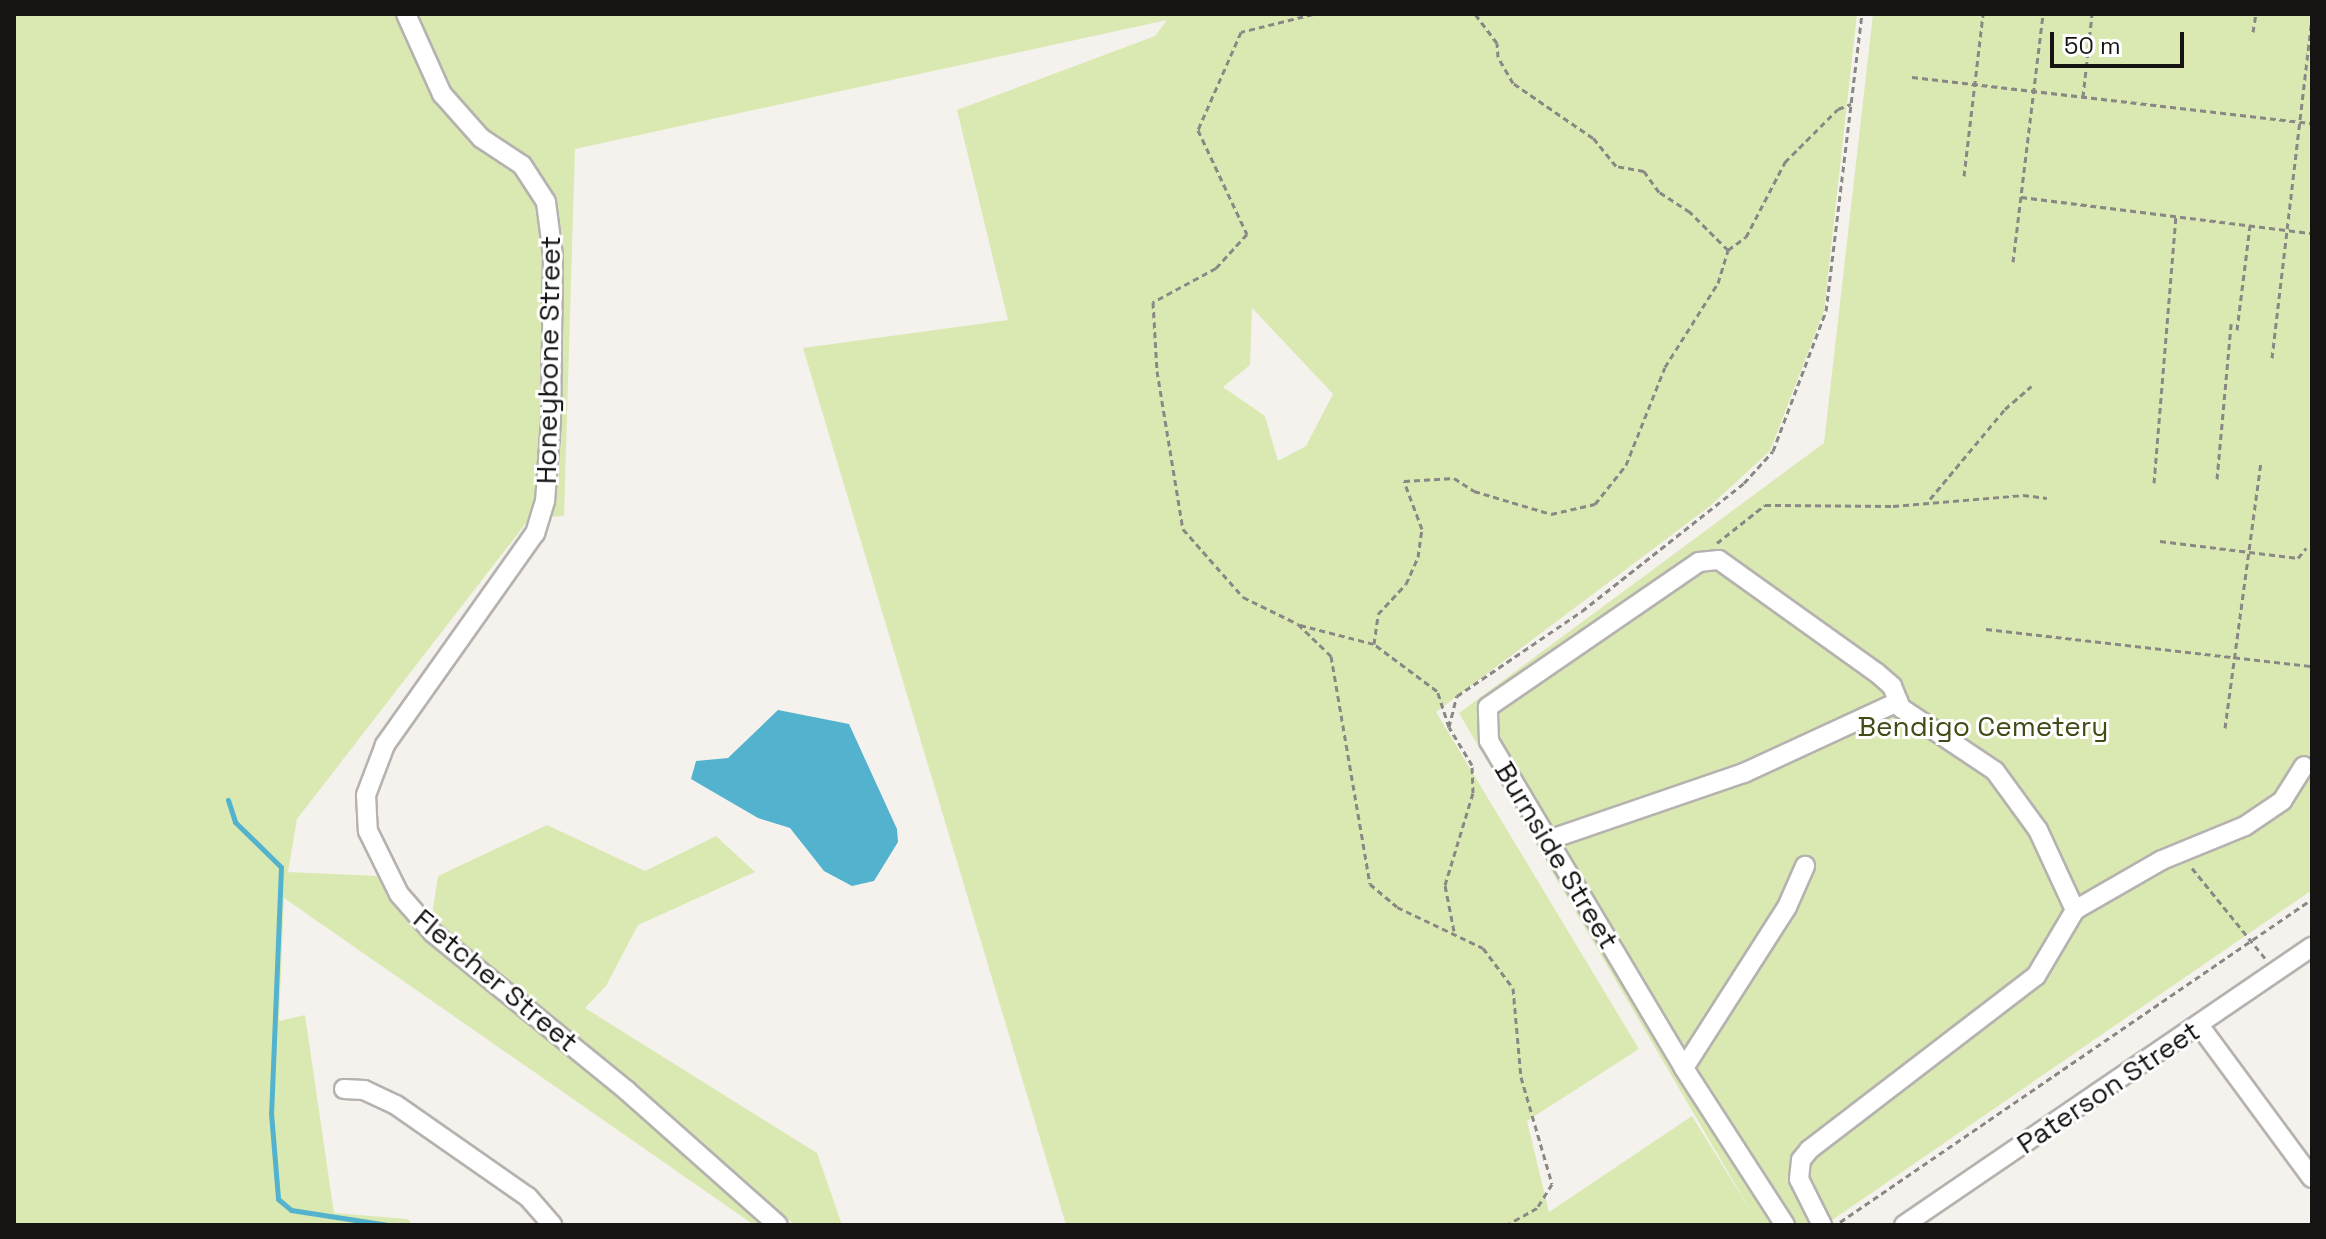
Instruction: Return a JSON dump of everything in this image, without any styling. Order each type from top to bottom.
[{"type":"street","name":"Honeybone Street","points":[[406,14],[442,94],[461,118],[522,165],[546,202],[553,256],[551,420],[541,518]]},
{"type":"street","name":"Fletcher Street","points":[[541,518],[526,548],[385,745],[366,795],[368,831],[399,894],[433,933],[615,1080],[778,1225]]},
{"type":"street","points":[[1710,559],[1731,566],[1877,673],[1898,702],[1995,771],[2011,788],[2038,830],[2075,910]]},
{"type":"street","name":"Burnside Street","points":[[1710,559],[1488,707],[1489,741],[1684,1068],[1785,1225]]},
{"type":"street","points":[[1548,840],[1744,773],[1898,702]]},
{"type":"street","points":[[1822,1225],[1799,1179],[1801,1160],[1809,1150],[2036,976],[2075,910],[2162,860],[2254,820],[2282,801],[2304,766]]},
{"type":"street","points":[[1684,1068],[1787,907],[1805,866]]},
{"type":"street","name":"Paterson Street","points":[[1904,1225],[2312,947]]},
{"type":"street","points":[[2199,1025],[2312,1178]]},
{"type":"street","points":[[344,1089],[364,1090],[396,1105],[528,1197],[552,1225]]},
{"type":"path","points":[[1313,14],[1241,32],[1198,130],[1247,234],[1216,268],[1153,302],[1157,371],[1183,529],[1243,597],[1298,624],[1374,644],[1437,691],[1449,727],[1472,765],[1473,793],[1445,885],[1454,933]]},
{"type":"path","points":[[1475,14],[1497,43],[1498,57],[1513,83],[1593,138],[1616,166],[1644,171],[1659,192],[1690,212],[1728,250]]},
{"type":"path","points":[[1449,727],[1457,696],[1595,601],[1744,483],[1773,451],[1826,311],[1862,14]]},
{"type":"path","points":[[1964,176],[1983,14]]},
{"type":"path","points":[[2013,262],[2043,14]]},
{"type":"path","points":[[2083,97],[2092,14]]},
{"type":"path","points":[[2253,32],[2256,14]]},
{"type":"path","points":[[2272,358],[2312,15]]},
{"type":"path","points":[[1912,77],[2312,123]]},
{"type":"path","points":[[1374,644],[1378,614],[1406,584],[1418,557],[1422,529],[1404,481],[1454,478],[1474,491],[1551,514],[1595,504],[1626,465],[1665,367],[1718,283],[1728,250],[1746,237],[1785,162],[1838,109],[1853,103]]},
{"type":"path","points":[[2021,197],[2312,233]]},
{"type":"path","points":[[2154,483],[2176,217]]},
{"type":"path","points":[[2237,330],[2250,226]]},
{"type":"path","points":[[2217,479],[2231,324]]},
{"type":"path","points":[[1928,501],[2005,409],[2031,386]]},
{"type":"path","points":[[2225,728],[2238,658],[2261,462]]},
{"type":"path","points":[[1710,559],[1721,540],[1765,505],[2047,498]]},
{"type":"path","points":[[2160,541],[2298,558],[2306,548]]},
{"type":"path","points":[[1298,624],[1331,656],[1370,884],[1397,907],[1483,948],[1513,988],[1521,1077],[1552,1184],[1546,1197],[1506,1225]]},
{"type":"path","points":[[1986,629],[2312,666]]},
{"type":"path","points":[[2162,860],[2196,870],[2255,940],[2273,974]]},
{"type":"path","points":[[1836,1225],[2312,899]]},
{"type":"green space","name":"Bendigo Cemetery","points":[[14,14],[1857,14],[1824,311],[1770,451],[1709,507],[1436,712],[1639,1049],[1527,1121],[1549,1212],[1692,1116],[1752,1213],[1459,713],[1824,443],[1873,14],[2312,14],[2312,890],[1825,1225],[1066,1225],[803,348],[1008,320],[957,110],[1155,36],[1167,20],[575,149],[564,516],[530,518],[297,819],[288,872],[379,876],[415,925],[770,1225],[754,1225],[284,898],[279,1021],[305,1015],[334,1213],[408,1219],[412,1225],[14,1225]],"holes":[[[1252,308],[1333,394],[1306,446],[1278,461],[1265,416],[1223,387],[1250,365]]]},
{"type":"green space","points":[[547,825],[645,871],[716,836],[755,872],[638,925],[606,986],[585,1008],[817,1153],[842,1225],[795,1225],[431,922],[438,876]]},
{"type":"water","points":[[778,710],[849,724],[897,829],[898,842],[874,881],[852,886],[824,871],[790,828],[758,818],[691,779],[696,761],[728,758]]},
{"type":"waterway","points":[[228,800],[235,822],[281,867],[271,1113],[278,1199],[291,1210],[388,1225]]}]
